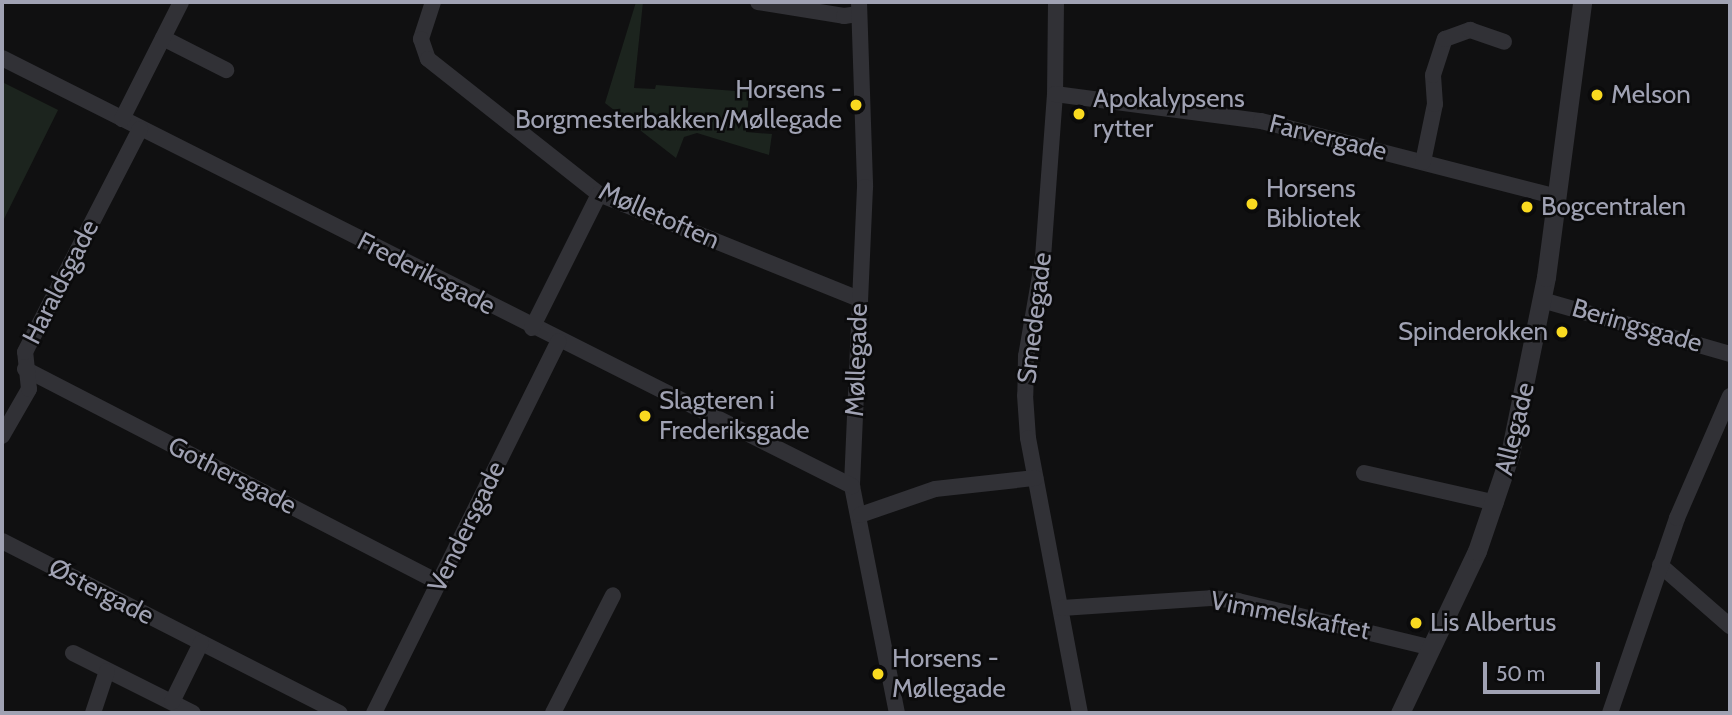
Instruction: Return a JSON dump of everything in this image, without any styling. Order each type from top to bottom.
[{"type":"street","points":[[122,119],[181,2]]},
{"type":"street","name":"Mølletoften","points":[[433,2],[421,39],[428,59],[599,194],[859,299]]},
{"type":"street","points":[[758,2],[844,16],[859,8]]},
{"type":"street","name":"Smedegade","points":[[1056,2],[1055,94],[1044,258],[1024,374],[1035,478],[1080,713]]},
{"type":"street","name":"Allegade","points":[[1400,713],[1496,503],[1542,300],[1582,2]]},
{"type":"street","name":"Møllegade","points":[[859,8],[865,121],[852,486],[860,515],[897,713]]},
{"type":"street","points":[[1423,162],[1435,104],[1433,75],[1446,39],[1470,30],[1504,42]]},
{"type":"street","points":[[163,38],[226,70]]},
{"type":"street","name":"Frederiksgade","points":[[2,58],[532,328],[852,486]]},
{"type":"street","name":"Farvergade","points":[[1055,94],[1261,121],[1555,196]]},
{"type":"street","name":"Haraldsgade","points":[[2,436],[29,389],[25,352],[140,129]]},
{"type":"street","points":[[532,328],[599,194]]},
{"type":"street","name":"Beringsgade","points":[[1542,300],[1730,354]]},
{"type":"street","name":"Vendersgade","points":[[374,713],[559,341]]},
{"type":"street","name":"Gothersgade","points":[[25,369],[439,583]]},
{"type":"street","points":[[1610,713],[1660,565],[1730,397]]},
{"type":"street","points":[[1364,473],[1496,503]]},
{"type":"street","points":[[860,515],[935,489],[1035,478]]},
{"type":"street","name":"Østergade","points":[[2,541],[340,713]]},
{"type":"street","points":[[1660,565],[1730,626]]},
{"type":"street","points":[[553,713],[613,595]]},
{"type":"street","name":"Vimmelskaftet","points":[[1062,608],[1211,598],[1432,648]]},
{"type":"street","points":[[172,702],[201,643]]},
{"type":"street","points":[[73,653],[193,713]]},
{"type":"street","points":[[93,713],[107,671]]},
{"type":"shaded area","points":[[636,2],[643,2],[634,88],[655,89],[656,85],[749,92],[746,132],[772,134],[769,155],[697,133],[684,137],[676,158],[605,103]]},
{"type":"shaded area","points":[[2,82],[58,110],[2,223]]},
{"type":"place","name":"Melson","points":[[1597,95]]},
{"type":"place","name":"Horsens - Borgmesterbakken/Møllegade","points":[[856,105]]},
{"type":"place","name":"Apokalypsens rytter","points":[[1079,114]]},
{"type":"place","name":"Horsens Bibliotek","points":[[1252,204]]},
{"type":"place","name":"Bogcentralen","points":[[1527,207]]},
{"type":"place","name":"Spinderokken","points":[[1562,332]]},
{"type":"place","name":"Slagteren i Frederiksgade","points":[[645,416]]},
{"type":"place","name":"Lis Albertus","points":[[1416,623]]},
{"type":"place","name":"Horsens - Møllegade","points":[[878,674]]}]
